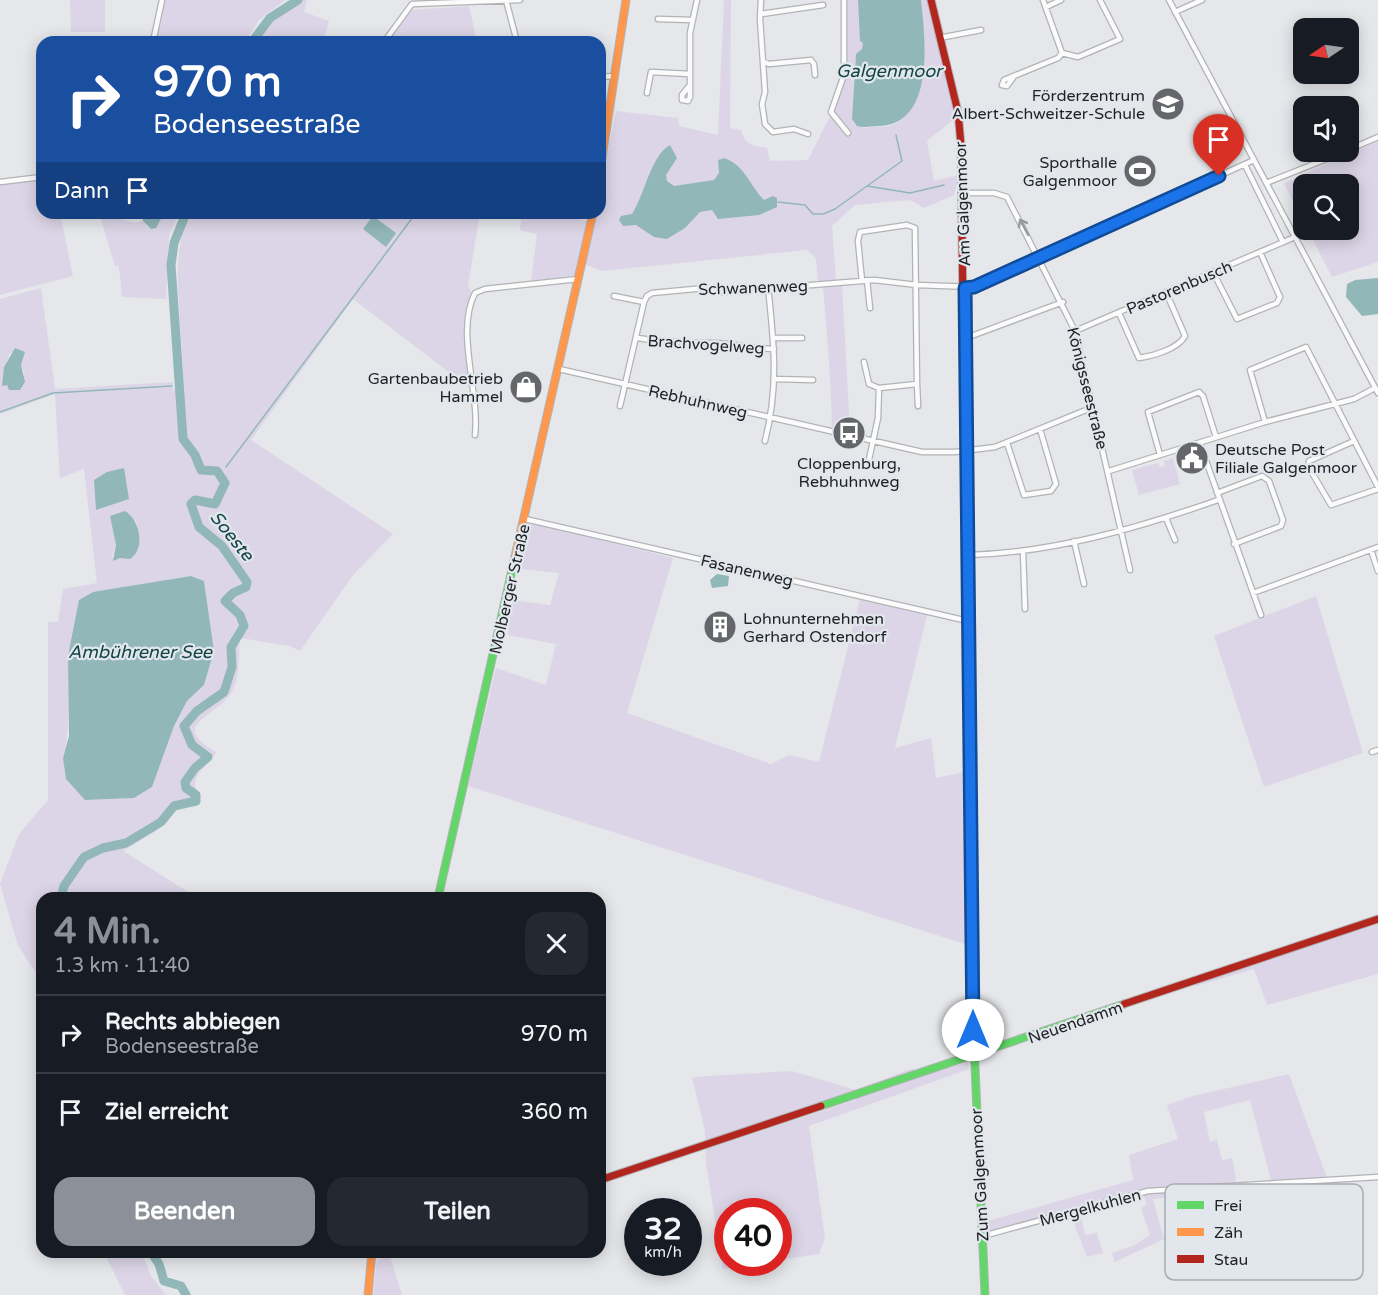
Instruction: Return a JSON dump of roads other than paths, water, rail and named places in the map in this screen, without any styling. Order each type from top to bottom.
[{"type":"street","points":[[154,36],[162,0]]},
{"type":"street","points":[[388,36],[412,4],[520,0]]},
{"type":"street","points":[[606,133],[626,0]]},
{"type":"street","points":[[690,85],[693,20],[697,0]]},
{"type":"street","points":[[761,0],[765,92],[762,104],[765,124],[773,132],[794,129],[807,135]]},
{"type":"street","points":[[844,0],[844,75],[831,112],[848,133]]},
{"type":"street","name":"Am Galgenmoor","points":[[931,0],[959,117],[963,193],[973,1056]]},
{"type":"street","points":[[1043,0],[1062,53]]},
{"type":"street","points":[[1046,7],[1061,0]]},
{"type":"street","points":[[1062,53],[1078,57],[1120,39],[1100,0]]},
{"type":"street","points":[[1169,0],[1293,233]]},
{"type":"street","points":[[1175,12],[1202,0]]},
{"type":"street","points":[[506,1],[515,36]]},
{"type":"street","points":[[761,14],[823,5]]},
{"type":"street","points":[[658,19],[693,20]]},
{"type":"street","points":[[939,38],[981,30]]},
{"type":"street","points":[[1013,78],[1058,58],[1062,53]]},
{"type":"street","points":[[764,62],[769,64],[811,60],[814,64],[815,75]]},
{"type":"street","points":[[647,93],[651,72],[690,74]]},
{"type":"street","points":[[606,77],[615,76]]},
{"type":"street","points":[[1359,145],[1378,137]]},
{"type":"street","points":[[965,288],[974,287],[1040,258],[1254,160]]},
{"type":"street","points":[[1266,183],[1319,162]]},
{"type":"street","points":[[1245,165],[1283,242]]},
{"type":"street","points":[[0,182],[36,178]]},
{"type":"street","name":"Königsseestraße","points":[[963,193],[994,193],[1007,197],[1063,302],[1075,331],[1091,408],[1123,530],[1130,570]]},
{"type":"street","name":"Molberger Straße","points":[[439,892],[559,369],[591,219]]},
{"type":"street","points":[[870,308],[858,241],[860,232],[907,225],[915,228],[918,406]]},
{"type":"street","name":"Pastorenbusch","points":[[1075,331],[1293,238]]},
{"type":"street","points":[[1109,471],[1265,422],[1377,391],[1297,240]]},
{"type":"street","points":[[1214,273],[1237,320],[1277,303],[1280,297],[1260,252]]},
{"type":"street","points":[[475,435],[475,388],[468,351],[469,312],[475,294],[485,289],[578,279]]},
{"type":"street","name":"Schwanenweg","points":[[644,302],[646,296],[652,293],[705,288],[723,291],[864,281],[965,288]]},
{"type":"street","points":[[768,287],[774,338],[775,379],[771,418]]},
{"type":"street","points":[[1119,313],[1139,358],[1171,348],[1182,343],[1185,336],[1166,292]]},
{"type":"street","points":[[614,296],[644,302],[625,384]]},
{"type":"street","points":[[966,338],[1063,302]]},
{"type":"street","name":"Brachvogelweg","points":[[637,338],[684,344],[714,343],[751,349],[774,349]]},
{"type":"street","points":[[774,338],[801,338]]},
{"type":"street","points":[[1265,422],[1250,370],[1306,347],[1309,351],[1378,488],[1331,505],[1308,466],[1309,461],[1354,441]]},
{"type":"street","points":[[864,362],[869,384],[879,388],[917,384]]},
{"type":"street","name":"Rebhuhnweg","points":[[559,369],[922,452],[988,449],[1091,408]]},
{"type":"street","points":[[775,379],[813,380]]},
{"type":"street","name":"Rebhuhnweg","points":[[620,406],[625,384]]},
{"type":"street","points":[[868,464],[878,418],[879,388]]},
{"type":"street","points":[[1160,456],[1148,412],[1190,394],[1199,392],[1203,396],[1216,437]]},
{"type":"street","name":"Rebhuhnweg","points":[[765,441],[771,418]]},
{"type":"street","points":[[1007,443],[1024,495],[1051,492],[1056,484],[1040,429]]},
{"type":"street","points":[[1200,444],[1218,500],[1261,615]]},
{"type":"street","points":[[1217,493],[1262,477],[1269,481],[1283,520],[1276,528],[1234,543]]},
{"type":"street","points":[[968,555],[1023,550],[1074,541],[1166,518],[1218,500]]},
{"type":"street","points":[[1166,518],[1175,540]]},
{"type":"street","name":"Fasanenweg","points":[[525,519],[968,621]]},
{"type":"street","points":[[1074,541],[1084,584]]},
{"type":"street","points":[[1253,593],[1378,547]]},
{"type":"street","points":[[1023,550],[1025,609]]},
{"type":"street","points":[[1371,550],[1378,571]]},
{"type":"street","points":[[1372,752],[1378,750]]},
{"type":"street","name":"Neuendamm","points":[[606,1177],[1378,919]]},
{"type":"street","name":"Zum Galgenmoor","points":[[973,1056],[986,1295]]},
{"type":"street","name":"Mergelkuhlen","points":[[1272,1184],[1378,1178]]},
{"type":"street","name":"Mergelkuhlen","points":[[982,1236],[1148,1191],[1165,1190]]},
{"type":"street","points":[[368,1295],[372,1258]]},
{"type":"water","name":"Galgenmoor","points":[[858,0],[921,0],[924,35],[923,76],[918,95],[910,111],[897,122],[865,127],[857,126],[852,119],[856,54],[862,49],[863,43],[860,41]]},
{"type":"water","points":[[670,145],[677,158],[666,175],[667,181],[674,186],[714,180],[719,173],[718,160],[724,158],[742,171],[764,200],[773,196],[777,198],[777,207],[759,215],[718,219],[712,210],[700,212],[685,228],[667,239],[654,237],[636,225],[623,226],[619,220],[621,216],[632,214],[653,166],[663,150]]},
{"type":"water","points":[[143,219],[161,219],[156,228],[151,229]]},
{"type":"water","points":[[371,219],[377,219],[396,233],[386,247],[363,229]]},
{"type":"water","points":[[1378,278],[1378,314],[1362,316],[1346,297],[1347,284],[1355,280]]},
{"type":"water","points":[[15,348],[25,352],[21,365],[25,382],[20,390],[9,390],[7,385],[2,386],[4,367]]},
{"type":"water","points":[[124,468],[129,499],[96,510],[94,480],[107,472]]},
{"type":"water","points":[[125,511],[137,527],[138,548],[130,559],[120,558],[113,561],[116,545],[110,516]]},
{"type":"water","points":[[717,574],[729,576],[728,586],[712,588],[710,580]]},
{"type":"water","name":"Ambührener See","points":[[191,576],[204,581],[214,651],[204,685],[187,701],[174,726],[152,787],[134,798],[85,800],[66,779],[63,758],[69,736],[68,656],[79,600],[93,592]]},
{"type":"waterway","name":"Soeste","points":[[256,36],[270,18],[298,0]]},
{"type":"waterway","points":[[778,202],[805,205],[813,214],[823,214],[835,209],[902,161],[896,135]]},
{"type":"waterway","points":[[867,186],[910,193],[944,185]]},
{"type":"waterway","name":"Soeste","points":[[62,892],[64,886],[84,857],[103,848],[126,843],[161,822],[174,806],[196,801],[196,795],[186,788],[185,782],[195,768],[208,757],[192,745],[184,726],[197,711],[224,692],[232,667],[231,647],[244,626],[240,615],[225,601],[233,593],[246,587],[247,582],[222,546],[199,527],[191,504],[195,500],[215,504],[225,483],[217,471],[201,470],[195,455],[183,439],[171,265],[174,243],[184,219]]},
{"type":"waterway","points":[[226,467],[412,219]]},
{"type":"waterway","points":[[0,412],[53,393],[172,386]]},
{"type":"waterway","name":"Soeste","points":[[155,1258],[164,1281],[181,1286],[186,1295]]},
{"type":"place","name":"Förderzentrum Albert-Schweitzer-Schule","points":[[1168,104]]},
{"type":"place","name":"Sporthalle Galgenmoor","points":[[1140,171]]},
{"type":"place","name":"Gartenbaubetrieb Hammel","points":[[526,387]]},
{"type":"place","name":"Cloppenburg, Rebhuhnweg","points":[[849,433]]},
{"type":"place","name":"Deutsche Post Filiale Galgenmoor","points":[[1192,458]]},
{"type":"place","name":"Lohnunternehmen Gerhard Ostendorf","points":[[720,627]]}]
